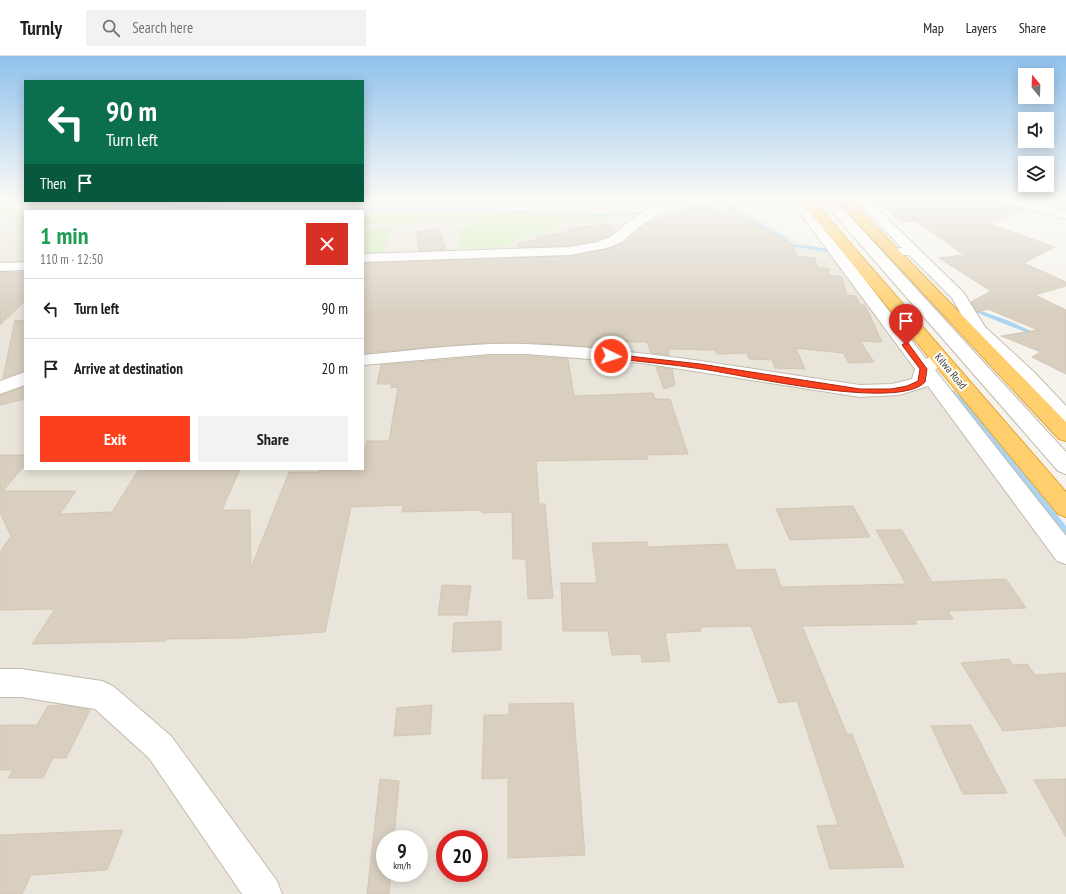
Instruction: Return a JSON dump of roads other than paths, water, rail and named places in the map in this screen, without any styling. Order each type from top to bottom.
[{"type":"highway","name":"Kilwa Road","points":[[837,237],[1066,508]]},
{"type":"highway","points":[[879,237],[1066,434]]},
{"type":"street","points":[[364,258],[570,251],[601,246],[621,237]]},
{"type":"street","points":[[825,237],[1066,554]]},
{"type":"street","points":[[861,237],[1066,466]]},
{"type":"street","points":[[899,237],[958,296],[978,330],[1028,377],[1066,418]]},
{"type":"street","points":[[894,253],[913,251]]},
{"type":"street","points":[[0,267],[24,266]]},
{"type":"street","points":[[364,360],[490,349],[526,349],[642,358],[860,391],[891,391],[909,389],[922,382],[924,369],[940,358]]},
{"type":"street","points":[[0,388],[24,378]]},
{"type":"street","points":[[0,683],[21,683],[102,696],[160,747],[264,894]]},
{"type":"waterway","points":[[781,237],[792,245],[832,251]]},
{"type":"waterway","points":[[967,305],[979,312],[1037,335]]},
{"type":"waterway","points":[[951,392],[963,404],[1066,532]]}]
